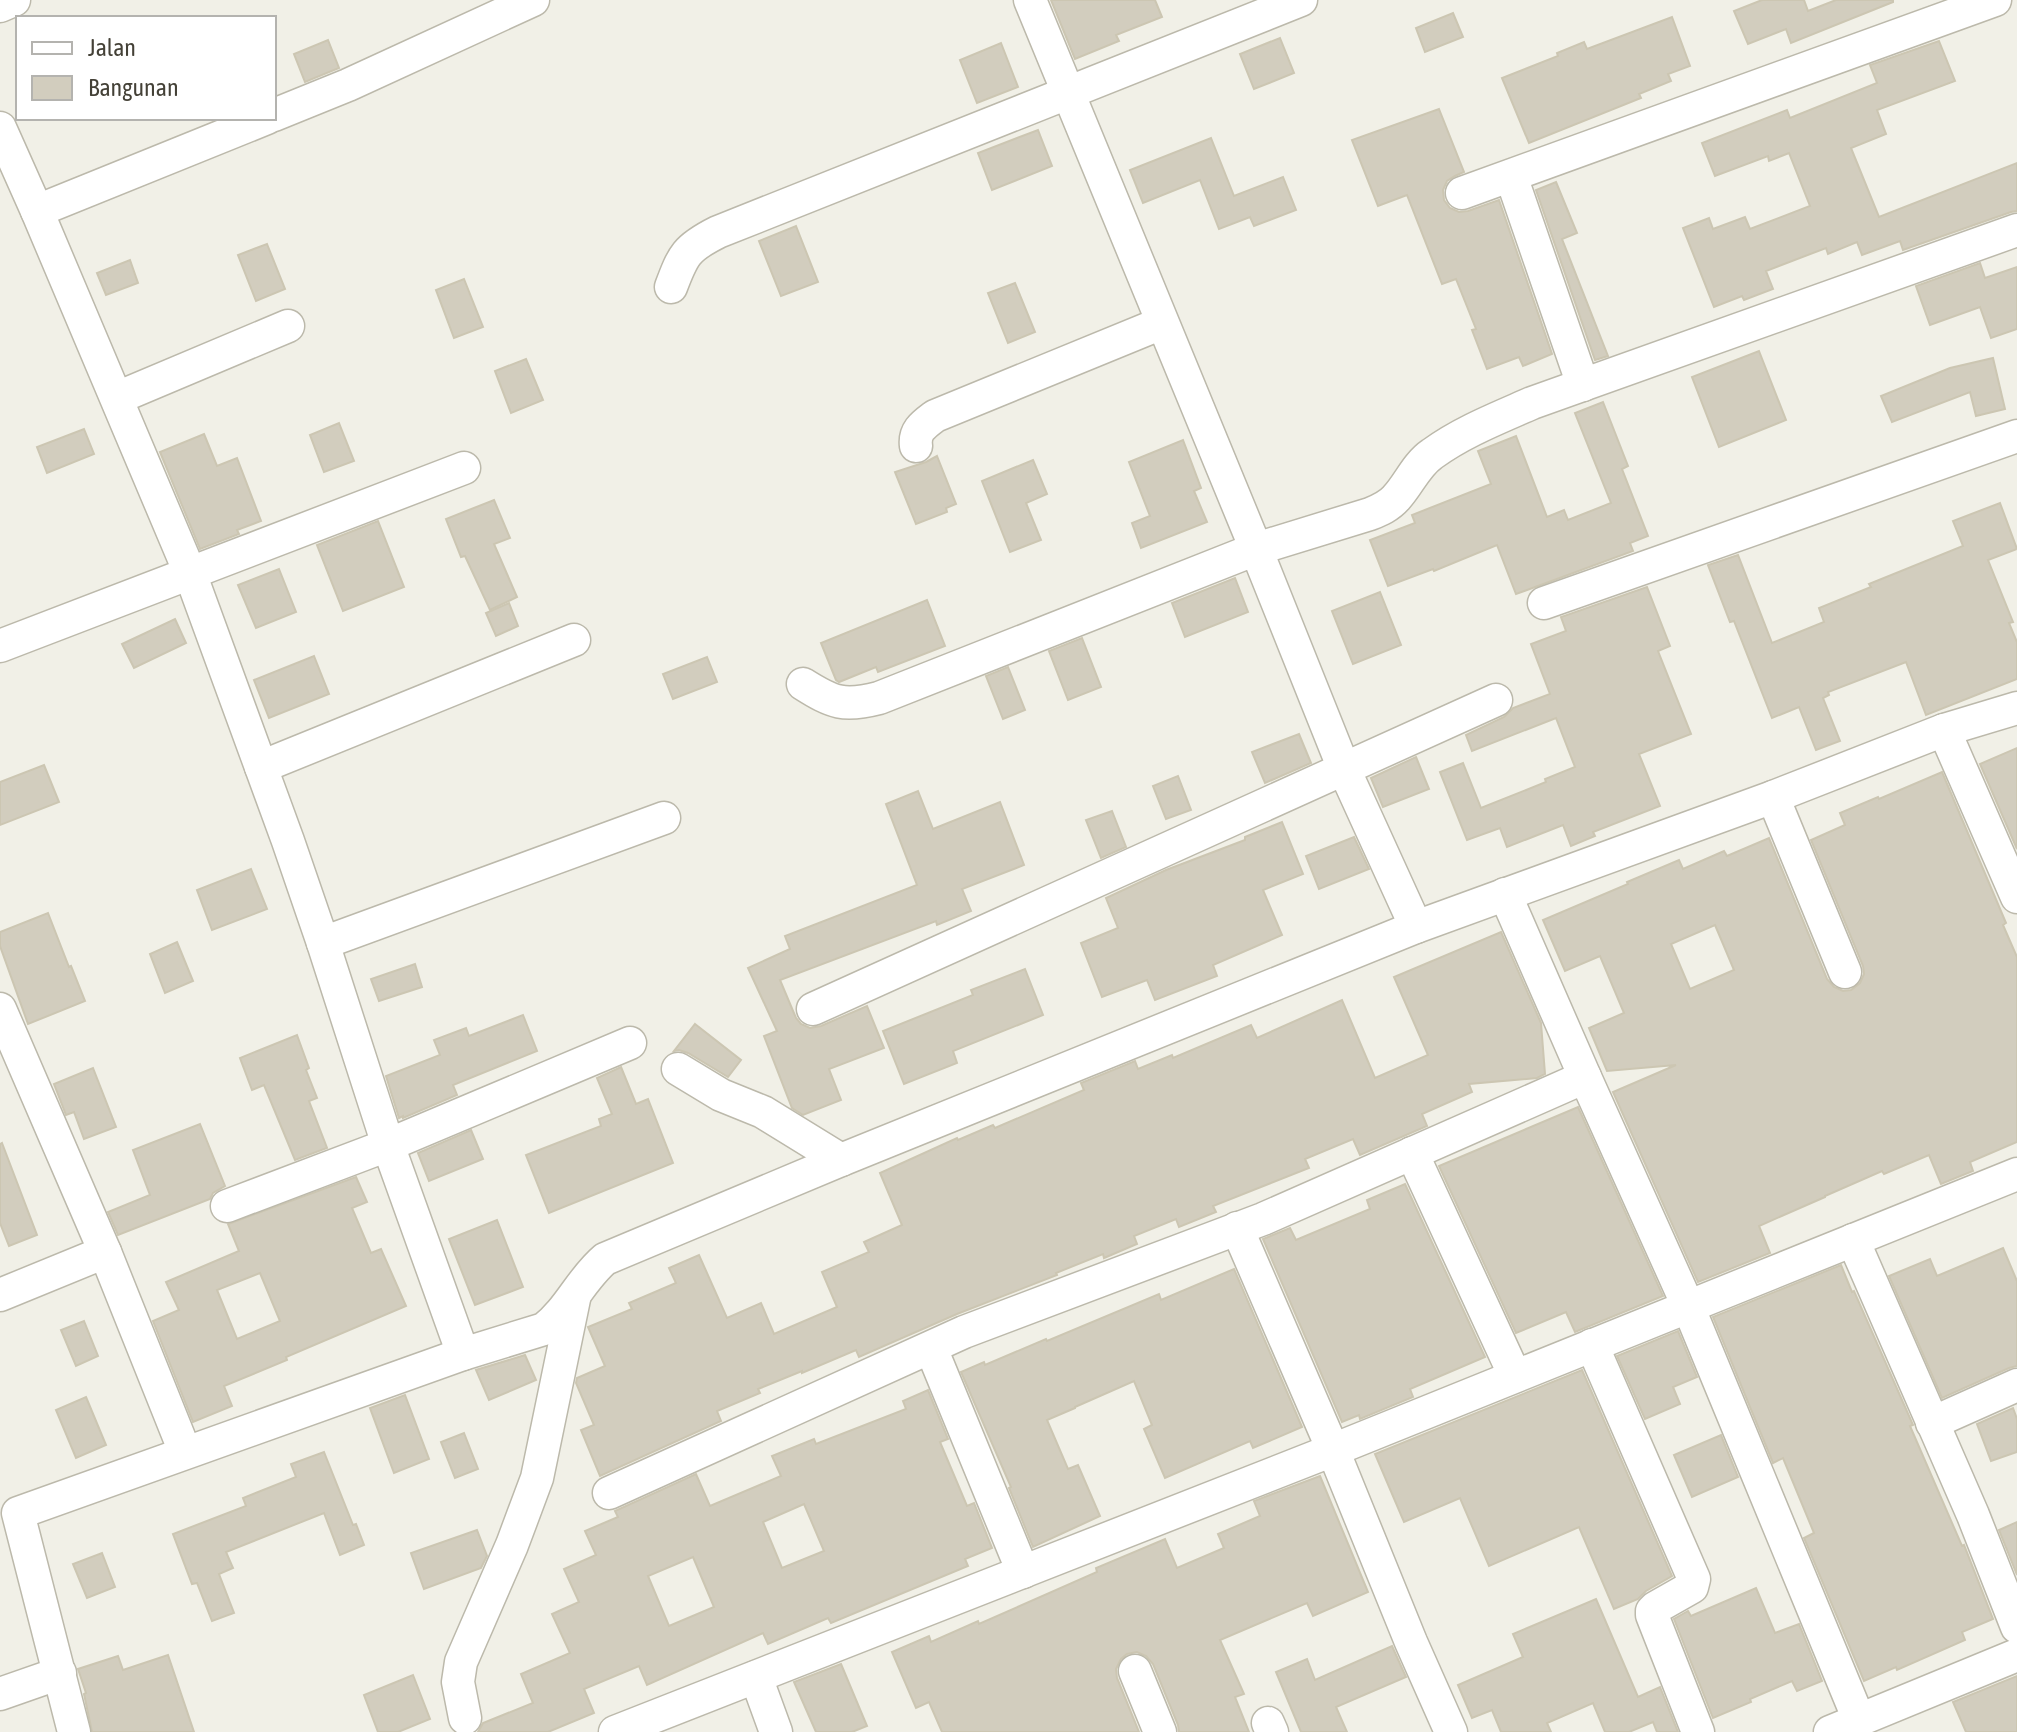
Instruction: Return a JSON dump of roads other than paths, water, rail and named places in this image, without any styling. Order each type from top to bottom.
[{"type":"street","points":[[0,6],[14,0]]},
{"type":"street","points":[[276,114],[348,85],[533,0]]},
{"type":"street","points":[[1030,0],[1344,769],[1416,927]]},
{"type":"street","points":[[671,287],[686,252],[701,240],[1301,0]]},
{"type":"street","points":[[1462,193],[1995,0]]},
{"type":"street","points":[[37,211],[262,120]]},
{"type":"street","points":[[0,128],[190,573],[323,943],[388,1145],[463,1354]]},
{"type":"street","points":[[1511,176],[1583,385]]},
{"type":"street","points":[[803,684],[827,699],[856,704],[879,698],[1256,549],[1370,514],[1387,506],[1398,496],[1430,455],[1478,427],[1532,403],[2017,230]]},
{"type":"street","points":[[916,446],[915,437],[921,427],[935,416],[1162,323]]},
{"type":"street","points":[[117,398],[288,326]]},
{"type":"street","points":[[1544,603],[2017,436]]},
{"type":"street","points":[[0,646],[464,468]]},
{"type":"street","points":[[261,767],[574,640]]},
{"type":"street","points":[[813,1009],[1496,700]]},
{"type":"street","points":[[74,1732],[60,1673],[9,1516],[463,1354],[544,1329],[555,1321],[592,1271],[605,1259],[1416,927],[1773,797],[1944,730],[2017,708]]},
{"type":"street","points":[[1944,730],[2017,897]]},
{"type":"street","points":[[1773,797],[1845,972]]},
{"type":"street","points":[[323,943],[664,818]]},
{"type":"street","points":[[1505,894],[1688,1306],[1844,1726],[2017,1655]]},
{"type":"street","points":[[0,1009],[12,1072],[105,1252],[185,1452]]},
{"type":"street","points":[[227,1206],[388,1145],[630,1043]]},
{"type":"street","points":[[678,1069],[721,1095],[763,1112],[841,1160]]},
{"type":"street","points":[[609,1493],[964,1332],[1263,1219],[1585,1077]]},
{"type":"street","points":[[1412,1153],[1515,1376]]},
{"type":"street","points":[[615,1732],[1333,1450],[2017,1174]]},
{"type":"street","points":[[1237,1228],[1451,1732]]},
{"type":"street","points":[[1853,1240],[1973,1515],[2017,1627]]},
{"type":"street","points":[[0,1295],[105,1252]]},
{"type":"street","points":[[465,1718],[458,1682],[461,1662],[512,1545],[537,1478],[575,1296]]},
{"type":"street","points":[[1592,1345],[1694,1579],[1692,1587],[1655,1608],[1652,1615],[1698,1732]]},
{"type":"street","points":[[931,1348],[1023,1572]]},
{"type":"street","points":[[1932,1423],[2017,1385]]},
{"type":"street","points":[[1135,1671],[1160,1732]]},
{"type":"street","points":[[0,1694],[60,1673]]},
{"type":"street","points":[[756,1677],[776,1732]]}]
